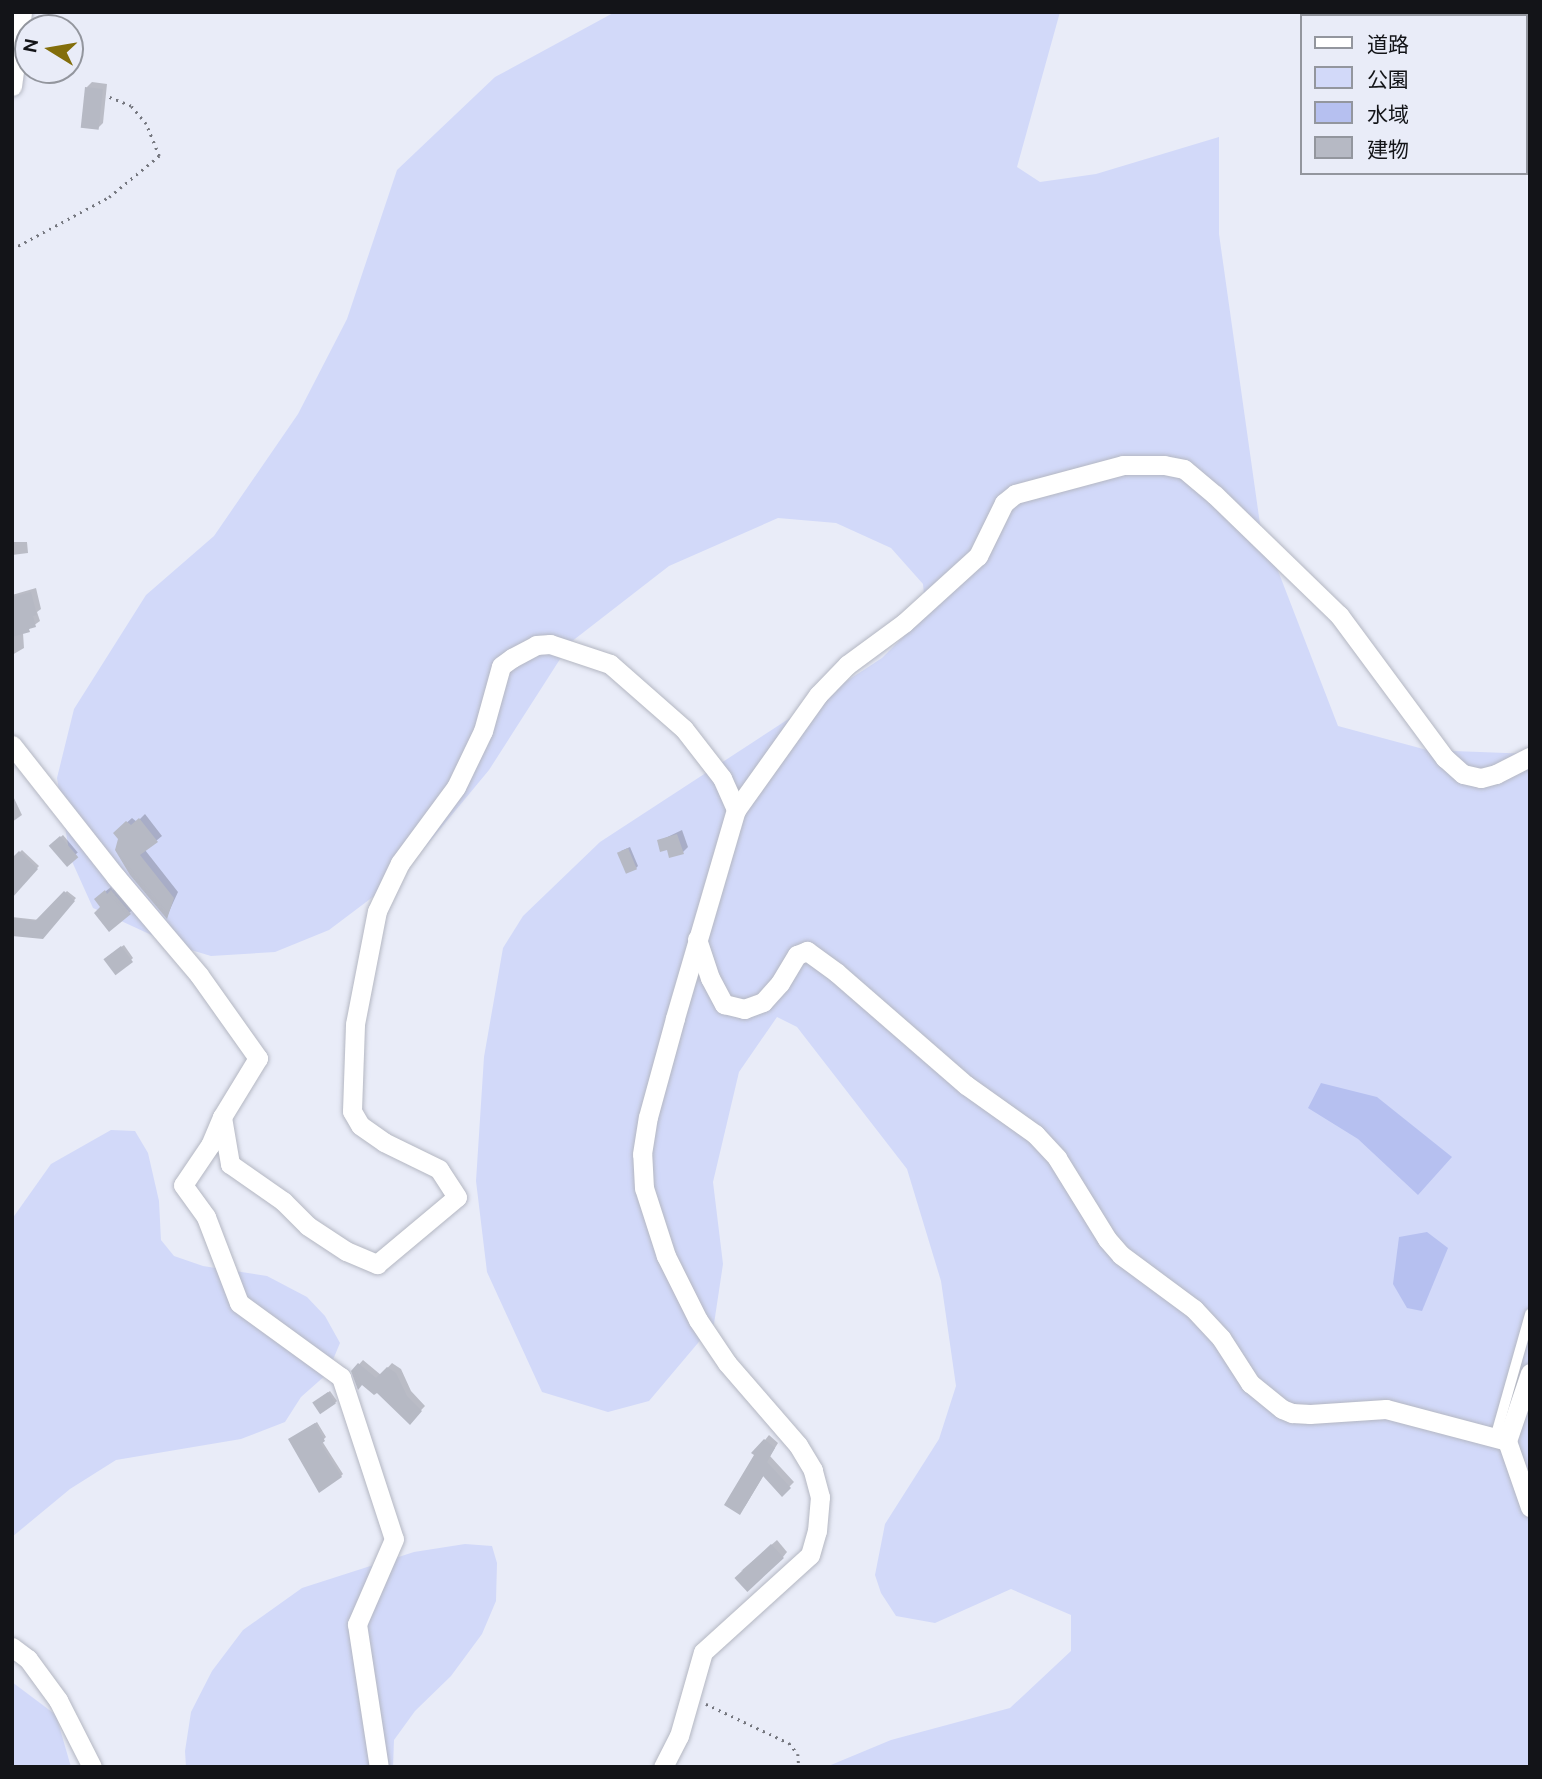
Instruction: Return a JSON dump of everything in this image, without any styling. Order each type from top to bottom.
[{"type":"street","points":[[12,86],[22,12]]},
{"type":"street","points":[[663,1767],[679,1736],[703,1651],[810,1555],[817,1531],[820,1497],[813,1470],[797,1445],[727,1363],[698,1320],[666,1256],[644,1188],[642,1154],[648,1117],[736,810],[818,695],[847,665],[904,623],[978,556],[1004,503],[1015,494],[1123,465],[1164,465],[1184,469],[1215,495],[1339,615],[1445,758],[1463,774],[1481,778],[1530,757]]},
{"type":"street","points":[[222,1117],[230,1164],[283,1201],[308,1226],[346,1251],[377,1264],[457,1197],[439,1169],[384,1142],[360,1125],[352,1111],[355,1024],[377,911],[400,863],[456,787],[483,731],[501,666],[512,658],[536,645],[550,644],[610,664],[684,729],[722,778],[736,810]]},
{"type":"street","points":[[12,745],[116,877],[199,975],[258,1058],[222,1117],[210,1145],[183,1185],[206,1217],[239,1303],[341,1377],[394,1539],[357,1624],[379,1767]]},
{"type":"street","points":[[697,939],[710,978],[724,1004],[744,1009],[763,1002],[780,983],[797,955],[807,951],[837,973],[966,1085],[1035,1134],[1057,1158],[1107,1239],[1121,1255],[1194,1309],[1221,1338],[1250,1383],[1282,1409],[1292,1413],[1310,1414],[1386,1409],[1501,1440]]},
{"type":"street","points":[[1530,1373],[1501,1440],[1530,1507]]},
{"type":"street","points":[[12,1647],[28,1659],[58,1700],[92,1767]]},
{"type":"lane","points":[[1501,1440],[1530,1314]]},
{"type":"path","points":[[12,249],[109,197],[159,156],[146,124],[131,106],[110,97]]},
{"type":"path","points":[[691,1698],[789,1743],[798,1754],[799,1767]]},
{"type":"green space","points":[[615,12],[1060,12],[1017,167],[1040,182],[1096,174],[1219,137],[1219,234],[1260,524],[1338,726],[1427,750],[1530,754],[1530,1767],[826,1767],[891,1740],[1010,1708],[1071,1651],[1071,1615],[1011,1589],[935,1623],[896,1616],[881,1593],[875,1575],[885,1524],[939,1439],[956,1386],[941,1281],[907,1169],[797,1027],[777,1017],[739,1072],[713,1182],[723,1264],[714,1324],[649,1401],[608,1412],[542,1392],[487,1272],[476,1181],[484,1057],[503,948],[523,916],[600,842],[882,658],[926,614],[923,584],[891,548],[836,523],[778,518],[669,566],[571,642],[489,770],[402,875],[329,930],[275,952],[211,956],[171,944],[93,908],[70,857],[57,778],[74,709],[146,595],[214,536],[298,414],[347,319],[397,170],[495,77]]},
{"type":"green space","points":[[111,1130],[135,1131],[148,1153],[159,1201],[161,1240],[174,1256],[203,1266],[267,1276],[307,1297],[325,1316],[340,1343],[327,1374],[301,1397],[285,1422],[241,1439],[116,1460],[70,1489],[12,1537],[12,1219],[51,1164]]},
{"type":"green space","points":[[465,1544],[492,1546],[497,1563],[496,1601],[482,1634],[451,1676],[415,1711],[394,1740],[393,1767],[186,1767],[185,1751],[191,1712],[212,1671],[243,1630],[302,1588],[414,1552]]},
{"type":"green space","points":[[12,1682],[56,1715],[71,1767],[12,1767]]},
{"type":"water","points":[[1321,1083],[1377,1097],[1452,1157],[1418,1195],[1358,1139],[1308,1108]]},
{"type":"water","points":[[1427,1232],[1448,1248],[1422,1311],[1407,1308],[1393,1284],[1399,1237]]},
{"type":"building","points":[[85,87],[103,89],[99,130],[81,128]]},
{"type":"building","points":[[31,592],[37,615],[33,616],[36,627],[29,629],[30,632],[12,637],[12,597]]},
{"type":"building","points":[[139,818],[158,842],[140,855],[174,898],[167,919],[130,875],[115,850],[118,839],[113,833],[126,821],[131,825]]},
{"type":"building","points":[[677,834],[684,854],[669,858],[667,850],[660,852],[657,840]]},
{"type":"building","points":[[60,836],[78,857],[67,867],[49,846]]},
{"type":"building","points":[[628,848],[637,869],[626,874],[617,853]]},
{"type":"building","points":[[19,851],[38,869],[12,898],[12,858]]},
{"type":"building","points":[[105,890],[107,894],[111,890],[131,914],[109,932],[94,913],[100,907],[94,899]]},
{"type":"building","points":[[64,891],[75,901],[43,939],[12,936],[12,918],[35,921]]},
{"type":"building","points":[[121,946],[133,962],[115,975],[103,959]]},
{"type":"building","points":[[358,1363],[376,1378],[387,1367],[396,1373],[407,1396],[422,1411],[410,1425],[377,1393],[374,1395],[362,1385],[358,1390],[351,1371]]},
{"type":"building","points":[[328,1392],[336,1404],[320,1414],[312,1403]]},
{"type":"building","points":[[315,1423],[325,1441],[321,1444],[342,1477],[319,1493],[288,1439]]},
{"type":"building","points":[[764,1439],[775,1448],[767,1462],[791,1488],[782,1497],[763,1476],[740,1515],[724,1505],[754,1455],[751,1453]]},
{"type":"building","points":[[771,1544],[784,1558],[747,1592],[734,1578]]}]
